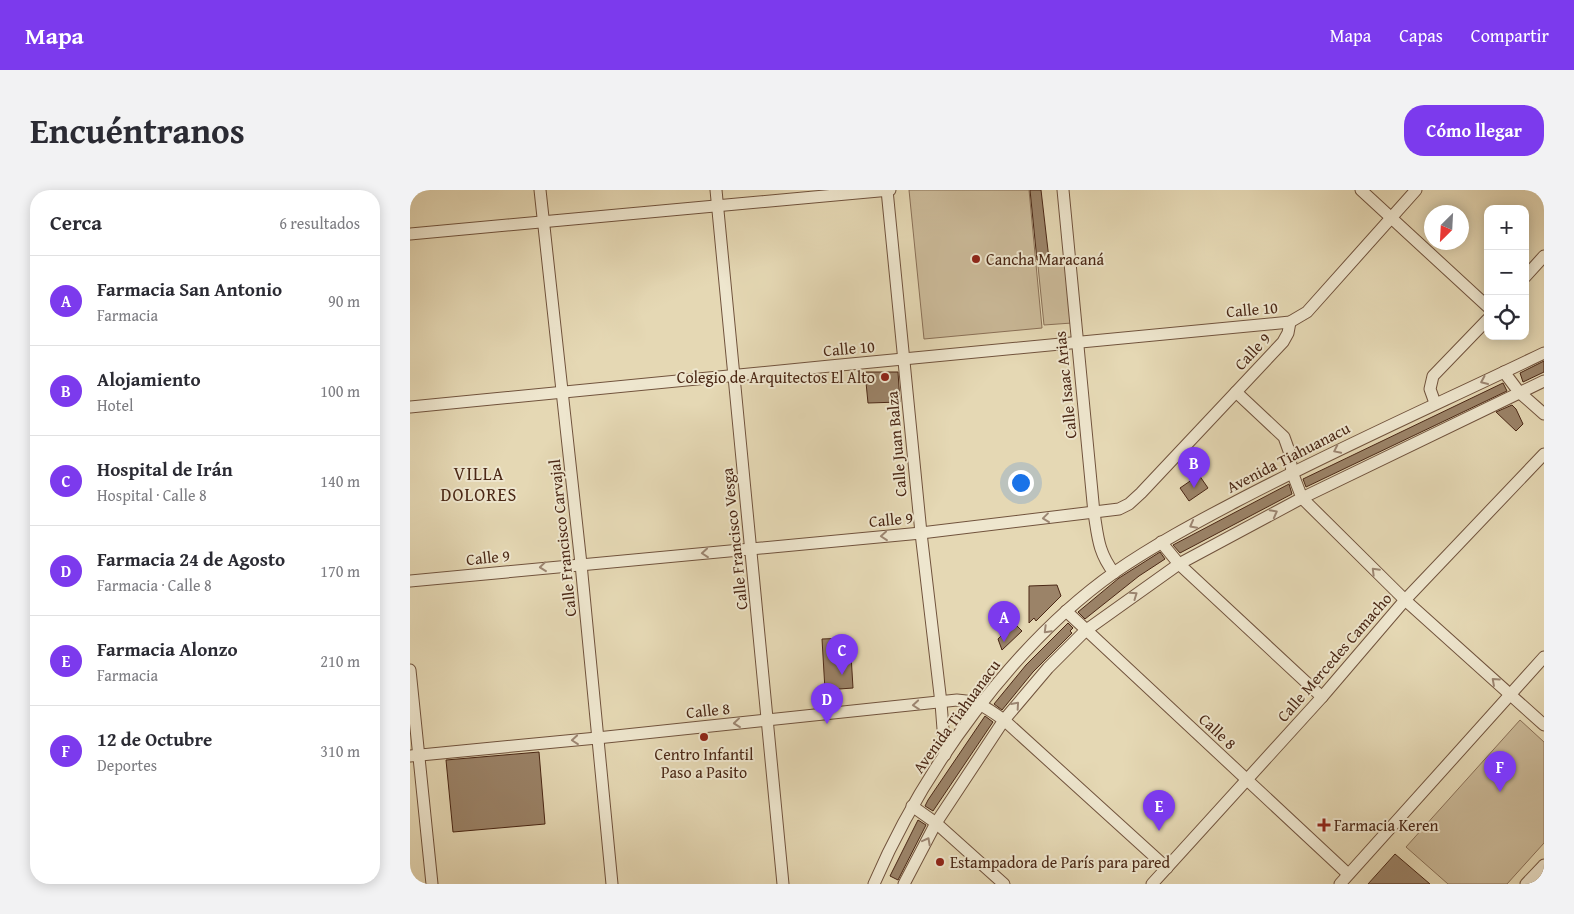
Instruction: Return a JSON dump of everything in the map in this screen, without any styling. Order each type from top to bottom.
[{"type":"street","name":"Calle Francisco Carvajal","points":[[540,190],[581,564],[612,884]]},
{"type":"street","name":"Calle Francisco Vesga","points":[[716,190],[783,884]]},
{"type":"street","points":[[410,234],[888,190]]},
{"type":"street","name":"Calle Juan Balza","points":[[888,190],[921,533],[941,703],[945,755]]},
{"type":"street","name":"Calle Isaac Arias","points":[[1063,190],[1094,513],[1100,550],[1114,573]]},
{"type":"street","points":[[1361,190],[1484,303]]},
{"type":"street","points":[[1290,322],[1307,312],[1416,190]]},
{"type":"street","points":[[1529,273],[1544,256]]},
{"type":"street","name":"Calle 10","points":[[410,407],[733,374],[904,360],[1077,341],[1290,322]]},
{"type":"street","name":"Calle 9","points":[[410,581],[921,533],[1119,509],[1135,499],[1283,342],[1288,333],[1290,322]]},
{"type":"street","points":[[1435,403],[1430,389],[1433,376],[1484,323]]},
{"type":"street","name":"Avenida Tiahuanacu","points":[[874,884],[890,847],[912,806],[945,755],[981,704],[1026,651],[1066,611],[1114,573],[1161,542],[1292,472],[1544,352]]},
{"type":"street","points":[[1504,372],[1519,392],[1544,414]]},
{"type":"street","points":[[904,884],[936,823],[1004,720],[1048,668],[1085,631],[1179,564],[1302,498],[1544,381]]},
{"type":"street","points":[[1236,392],[1284,437],[1289,451],[1292,472],[1302,498],[1405,600],[1544,725]]},
{"type":"street","name":"Calle Mercedes Camacho","points":[[1152,884],[1322,697],[1405,600],[1544,454]]},
{"type":"street","points":[[1161,542],[1179,564],[1322,697]]},
{"type":"street","name":"Calle 8","points":[[1066,611],[1085,631],[1348,874]]},
{"type":"street","points":[[1340,884],[1544,657]]},
{"type":"street","points":[[410,670],[414,756],[432,884]]},
{"type":"street","name":"Calle 8","points":[[414,756],[941,703],[971,701],[981,704]]},
{"type":"street","points":[[981,704],[1004,720],[1167,868]]},
{"type":"street","points":[[912,806],[936,823],[1004,884]]},
{"type":"street","points":[[1526,884],[1544,865]]},
{"type":"shaded area","name":"Cancha Maracaná","points":[[909,190],[1029,190],[1042,328],[924,339]]},
{"type":"shaded area","points":[[1065,264],[1072,323],[1044,325],[1038,266]]},
{"type":"shaded area","points":[[1520,720],[1544,742],[1544,843],[1507,884],[1448,884],[1406,847]]},
{"type":"building","points":[[1030,190],[1041,190],[1049,259],[1037,260]]},
{"type":"building","points":[[1544,361],[1544,372],[1523,382],[1520,373]]},
{"type":"building","name":"Colegio de Arquitectos El Alto","points":[[865,372],[898,372],[900,402],[868,403]]},
{"type":"building","points":[[1503,383],[1507,391],[1306,487],[1303,479]]},
{"type":"building","points":[[1512,405],[1523,424],[1516,431],[1496,412]]},
{"type":"building","points":[[1199,475],[1208,488],[1189,501],[1180,488]]},
{"type":"building","points":[[1289,484],[1292,494],[1180,553],[1173,545]]},
{"type":"building","points":[[1160,552],[1165,559],[1139,576],[1085,619],[1078,612],[1119,578]]},
{"type":"building","points":[[1057,585],[1061,596],[1036,621],[1034,618],[1029,623],[1029,586]]},
{"type":"building","points":[[1014,623],[1022,631],[1002,650],[998,639]]},
{"type":"building","points":[[1068,623],[1073,628],[1070,631],[1072,633],[1033,672],[1002,710],[994,704],[1026,665]]},
{"type":"building","points":[[850,638],[853,688],[825,690],[822,639]]},
{"type":"building","points":[[985,716],[993,722],[933,811],[925,806],[928,800]]},
{"type":"building","points":[[539,752],[545,824],[453,832],[446,760]]},
{"type":"building","points":[[918,820],[926,825],[898,880],[890,876]]},
{"type":"building","points":[[1395,854],[1430,884],[1368,884]]},
{"type":"place","name":"Cancha Maracaná","points":[[976,259]]},
{"type":"place","name":"Colegio de Arquitectos El Alto","points":[[885,377]]},
{"type":"place","name":"Alojamiento","points":[[1194,488]]},
{"type":"place","name":"Farmacia San Antonio","points":[[1004,642]]},
{"type":"place","name":"Hospital de Irán","points":[[842,675]]},
{"type":"place","name":"Farmacia 24 de Agosto","points":[[827,724]]},
{"type":"place","name":"Centro Infantil Paso a Pasito","points":[[704,737]]},
{"type":"place","name":"12 de Octubre","points":[[1500,792]]},
{"type":"place","name":"Farmacia Keren","points":[[1324,825]]},
{"type":"place","name":"Farmacia Alonzo","points":[[1159,831]]},
{"type":"place","name":"Estampadora de París para pared","points":[[940,862]]},
{"type":"district","name":"VILLA DOLORES","points":[[479,483]]}]
